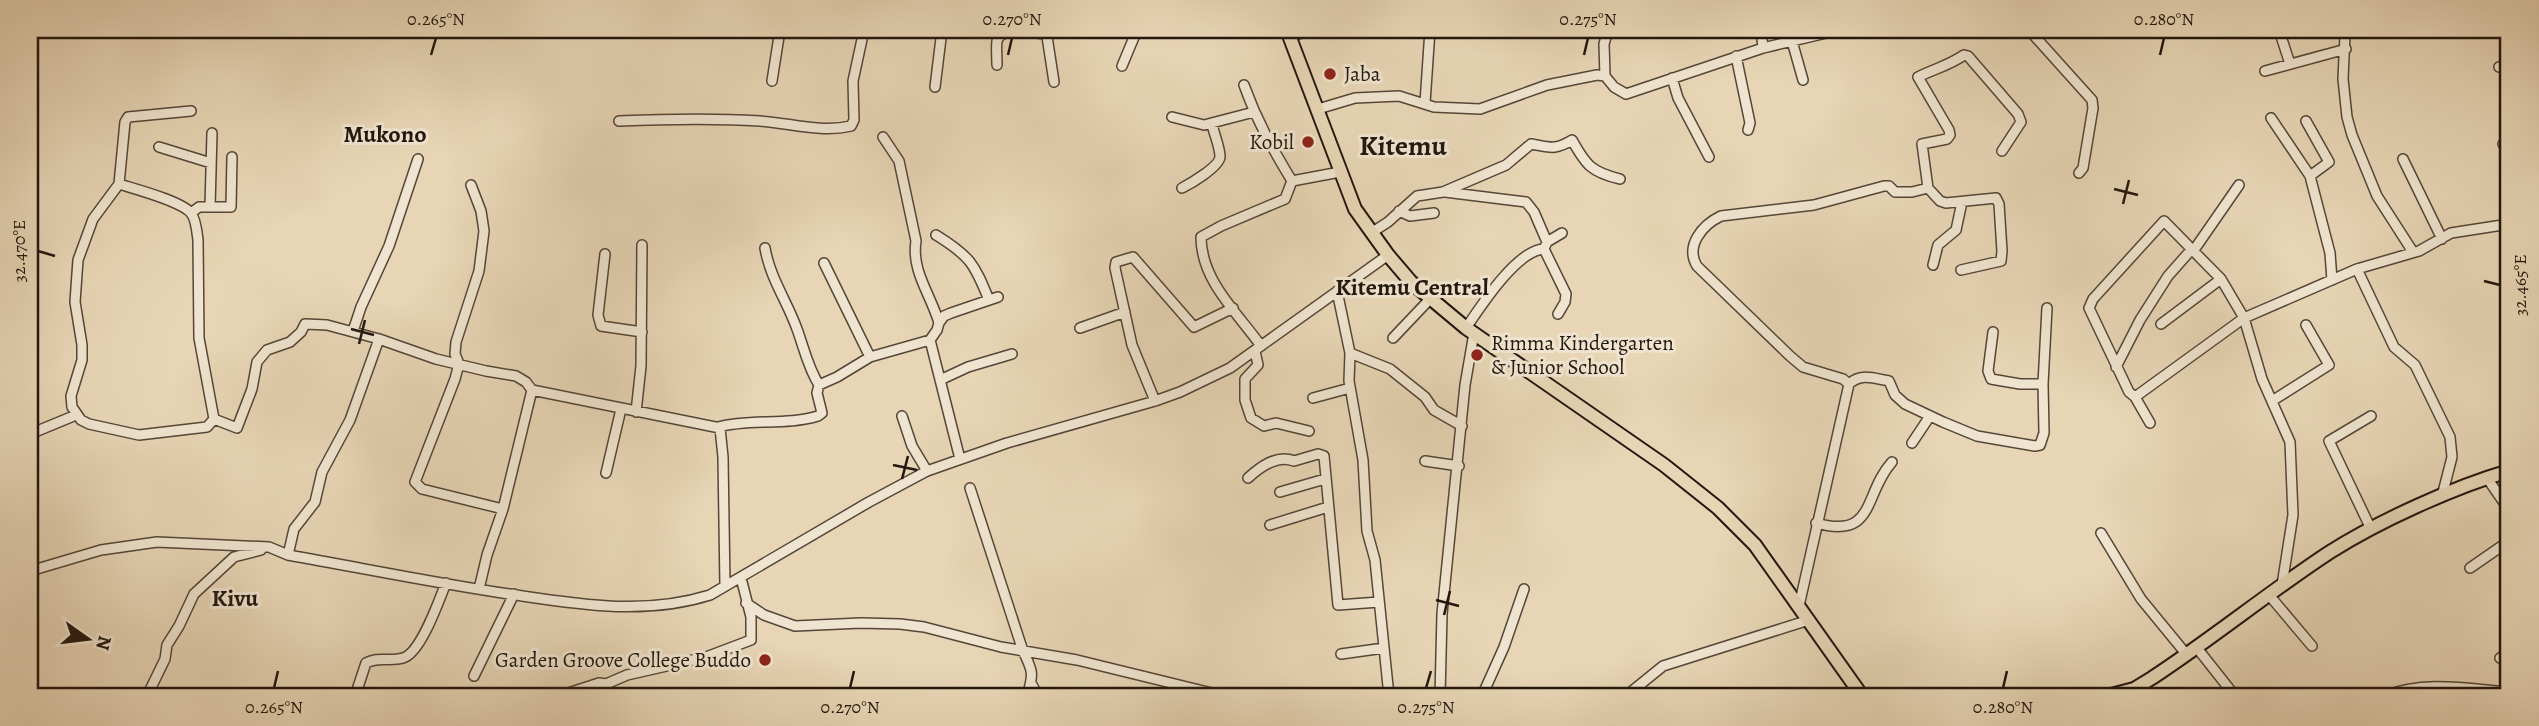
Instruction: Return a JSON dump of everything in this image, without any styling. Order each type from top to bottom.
[{"type":"main road","points":[[1288,34],[1355,209],[1411,282],[1470,330],[1664,465],[1718,508],[1755,545],[1862,696]]},
{"type":"main road","points":[[2107,696],[2134,689],[2192,652],[2332,551],[2371,529],[2442,496],[2509,471]]},
{"type":"street","points":[[772,81],[780,30]]},
{"type":"street","points":[[619,121],[761,121],[834,130],[851,126],[854,120],[853,81],[864,30]]},
{"type":"street","points":[[935,88],[942,30]]},
{"type":"street","points":[[1122,66],[1138,30]]},
{"type":"street","points":[[1288,34],[1311,30]]},
{"type":"street","points":[[1425,103],[1430,30]]},
{"type":"street","points":[[1608,30],[1604,44],[1605,76],[1614,87],[1626,94],[1736,56],[1839,30]]},
{"type":"street","points":[[1761,30],[1763,48]]},
{"type":"street","points":[[2029,30],[2092,100],[2083,168],[2079,173]]},
{"type":"street","points":[[2279,30],[2290,64]]},
{"type":"street","points":[[2351,30],[2345,35],[2343,79],[2352,135],[2377,196],[2413,252]]},
{"type":"street","points":[[997,65],[997,40],[1000,36],[1007,32],[1046,32],[1055,82]]},
{"type":"street","points":[[1792,41],[1803,80]]},
{"type":"street","points":[[2264,71],[2346,49]]},
{"type":"street","points":[[1961,270],[2001,261],[1998,200],[1989,198],[1962,202],[1940,201],[1928,188],[1922,144],[1947,139],[1950,135],[1918,76],[1954,63],[1964,55],[1968,56],[2018,114],[2021,122],[2003,151]]},
{"type":"street","points":[[1736,56],[1750,123],[1748,130]]},
{"type":"street","points":[[1318,109],[1355,98],[1399,96],[1452,109],[1480,109],[1547,85],[1597,75],[1605,76]]},
{"type":"street","points":[[1672,78],[1678,98],[1709,157]]},
{"type":"street","points":[[1244,85],[1275,156],[1292,181]]},
{"type":"street","points":[[191,111],[128,117],[122,140],[119,184],[93,219],[78,260],[75,302],[82,360],[71,396],[76,415],[89,424],[139,435],[207,427],[214,419]]},
{"type":"street","points":[[1172,117],[1197,124],[1212,124],[1254,112]]},
{"type":"street","points":[[2270,118],[2310,176],[2330,253],[2332,281]]},
{"type":"street","points":[[2306,121],[2329,162],[2310,176]]},
{"type":"street","points":[[1181,188],[1191,184],[1218,162],[1220,156],[1212,124]]},
{"type":"street","points":[[210,207],[212,133]]},
{"type":"street","points":[[883,137],[899,161],[916,241],[914,253],[919,275],[939,323]]},
{"type":"street","points":[[1443,192],[1506,165],[1531,144],[1547,149],[1572,140],[1587,165],[1600,174],[1620,178]]},
{"type":"street","points":[[159,147],[211,163]]},
{"type":"street","points":[[191,213],[199,207],[231,207],[232,157]]},
{"type":"street","points":[[353,331],[360,307],[389,246],[418,159]]},
{"type":"street","points":[[2403,159],[2442,239]]},
{"type":"street","points":[[1292,181],[1340,172]]},
{"type":"street","points":[[1292,181],[1285,199],[1201,237],[1213,280],[1258,349],[1258,365],[1245,379],[1245,400],[1251,418],[1264,426],[1276,423],[1309,431]]},
{"type":"street","points":[[119,184],[164,199],[191,213],[198,240],[199,338],[214,419]]},
{"type":"street","points":[[471,185],[481,211],[484,231],[479,271],[456,342],[455,354],[459,364],[415,482],[422,489],[503,509]]},
{"type":"street","points":[[2116,367],[2140,320],[2168,275],[2194,250],[2239,185]]},
{"type":"street","points":[[1849,384],[1843,379],[1803,367],[1790,356],[1697,266],[1692,257],[1692,247],[1710,221],[1721,216],[1814,205],[1884,186],[1903,193],[1928,188]]},
{"type":"street","points":[[1371,233],[1388,222],[1417,195],[1443,192],[1525,202],[1534,212],[1566,294],[1566,300],[1558,314]]},
{"type":"street","points":[[1933,265],[1938,244],[1956,230],[1962,202]]},
{"type":"street","points":[[1399,211],[1410,216],[1434,213]]},
{"type":"street","points":[[2150,423],[2129,392],[2088,308],[2093,299],[2164,221],[2221,279],[2244,318],[2262,379],[2286,429],[2291,452],[2293,515],[2283,585]]},
{"type":"street","points":[[2134,397],[2244,318],[2357,269],[2428,248],[2451,233],[2509,224]]},
{"type":"street","points":[[1440,696],[1442,614],[1459,466],[1470,330],[1508,272],[1529,254],[1562,233]]},
{"type":"street","points":[[936,234],[968,257],[994,298],[944,316],[930,340],[960,459]]},
{"type":"street","points":[[636,412],[642,332],[642,245]]},
{"type":"street","points":[[214,419],[238,427],[252,389],[257,362],[267,350],[290,342],[305,324],[327,325],[353,331],[459,364],[516,376],[532,390],[718,427],[739,422],[786,422],[818,416],[822,413],[817,393],[819,385],[813,376],[797,327],[768,267],[765,248]]},
{"type":"street","points":[[605,254],[598,315],[601,326],[642,332]]},
{"type":"street","points":[[30,571],[101,550],[157,542],[269,547],[288,555],[578,604],[637,608],[686,603],[710,595],[927,471],[1155,401],[1230,368],[1388,255]]},
{"type":"street","points":[[1155,401],[1132,345],[1114,265],[1116,262],[1133,257],[1194,327],[1233,308]]},
{"type":"street","points":[[824,263],[870,357]]},
{"type":"street","points":[[2357,269],[2394,347],[2415,365],[2450,437],[2452,457],[2442,496]]},
{"type":"street","points":[[2161,324],[2221,279]]},
{"type":"street","points":[[1338,291],[1350,353],[1350,388],[1363,460],[1367,530],[1375,560],[1389,696]]},
{"type":"street","points":[[1393,338],[1430,299]]},
{"type":"street","points":[[1799,606],[1849,384],[1856,377],[1864,376],[1889,381],[1895,395],[1905,404],[1930,416],[1977,436],[2035,446],[2042,441],[2044,433],[2043,384],[2047,309]]},
{"type":"street","points":[[1080,328],[1125,312]]},
{"type":"street","points":[[2272,401],[2329,365],[2306,324]]},
{"type":"street","points":[[1993,332],[1988,371],[1991,379],[2020,384],[2043,384]]},
{"type":"street","points":[[288,555],[294,529],[315,502],[322,472],[350,420],[379,339]]},
{"type":"street","points":[[819,385],[870,357],[930,340]]},
{"type":"street","points":[[1350,353],[1390,369],[1420,391],[1434,410],[1462,426]]},
{"type":"street","points":[[940,380],[968,367],[1012,354]]},
{"type":"street","points":[[1313,398],[1350,388]]},
{"type":"street","points":[[479,589],[487,555],[503,509],[532,390]]},
{"type":"street","points":[[606,473],[621,409]]},
{"type":"street","points":[[30,434],[76,415]]},
{"type":"street","points":[[902,416],[912,446],[927,471]]},
{"type":"street","points":[[1912,443],[1930,416]]},
{"type":"street","points":[[2371,416],[2329,441],[2371,529]]},
{"type":"street","points":[[718,427],[722,432],[725,586]]},
{"type":"street","points":[[1248,478],[1269,462],[1288,459],[1294,461],[1318,454],[1324,456],[1338,605],[1379,603]]},
{"type":"street","points":[[1425,461],[1459,466]]},
{"type":"street","points":[[1816,523],[1848,527],[1858,522],[1866,512],[1878,481],[1892,462]]},
{"type":"street","points":[[2487,478],[2509,510]]},
{"type":"street","points":[[1280,492],[1325,479]]},
{"type":"street","points":[[970,488],[1032,670],[1027,696]]},
{"type":"street","points":[[1270,525],[1328,508]]},
{"type":"street","points":[[2101,533],[2141,599],[2235,696]]},
{"type":"street","points":[[2470,568],[2509,541]]},
{"type":"street","points":[[146,696],[165,659],[167,645],[194,594],[234,558],[269,547]]},
{"type":"street","points":[[559,696],[706,657],[747,643],[753,633],[741,578]]},
{"type":"street","points":[[355,696],[366,663],[381,658],[402,659],[411,652],[425,632],[446,583]]},
{"type":"street","points":[[1482,696],[1504,648],[1524,589]]},
{"type":"street","points":[[474,676],[514,594]]},
{"type":"street","points":[[2269,594],[2312,646]]},
{"type":"street","points":[[746,603],[764,615],[795,626],[900,624],[1077,660],[1224,696]]},
{"type":"street","points":[[1626,696],[1663,666],[1809,620]]},
{"type":"street","points":[[1342,654],[1384,648]]},
{"type":"street","points":[[2500,658],[2509,652]]},
{"type":"street","points":[[1031,683],[1038,696]]},
{"type":"street","points":[[598,696],[599,684]]},
{"type":"street","points":[[2385,696],[2408,689],[2437,686],[2509,692]]},
{"type":"place","name":"Jaba","points":[[1330,74]]},
{"type":"place","name":"Kobil","points":[[1308,142]]},
{"type":"place","name":"Rimma Kindergarten & Junior School","points":[[1477,355]]},
{"type":"place","name":"Garden Groove College Buddo","points":[[765,660]]},
{"type":"district","name":"Mukono","points":[[385,134]]},
{"type":"district","name":"Kitemu","points":[[1403,145]]},
{"type":"district","name":"Kitemu Central","points":[[1412,287]]},
{"type":"district","name":"Kivu","points":[[235,598]]}]
